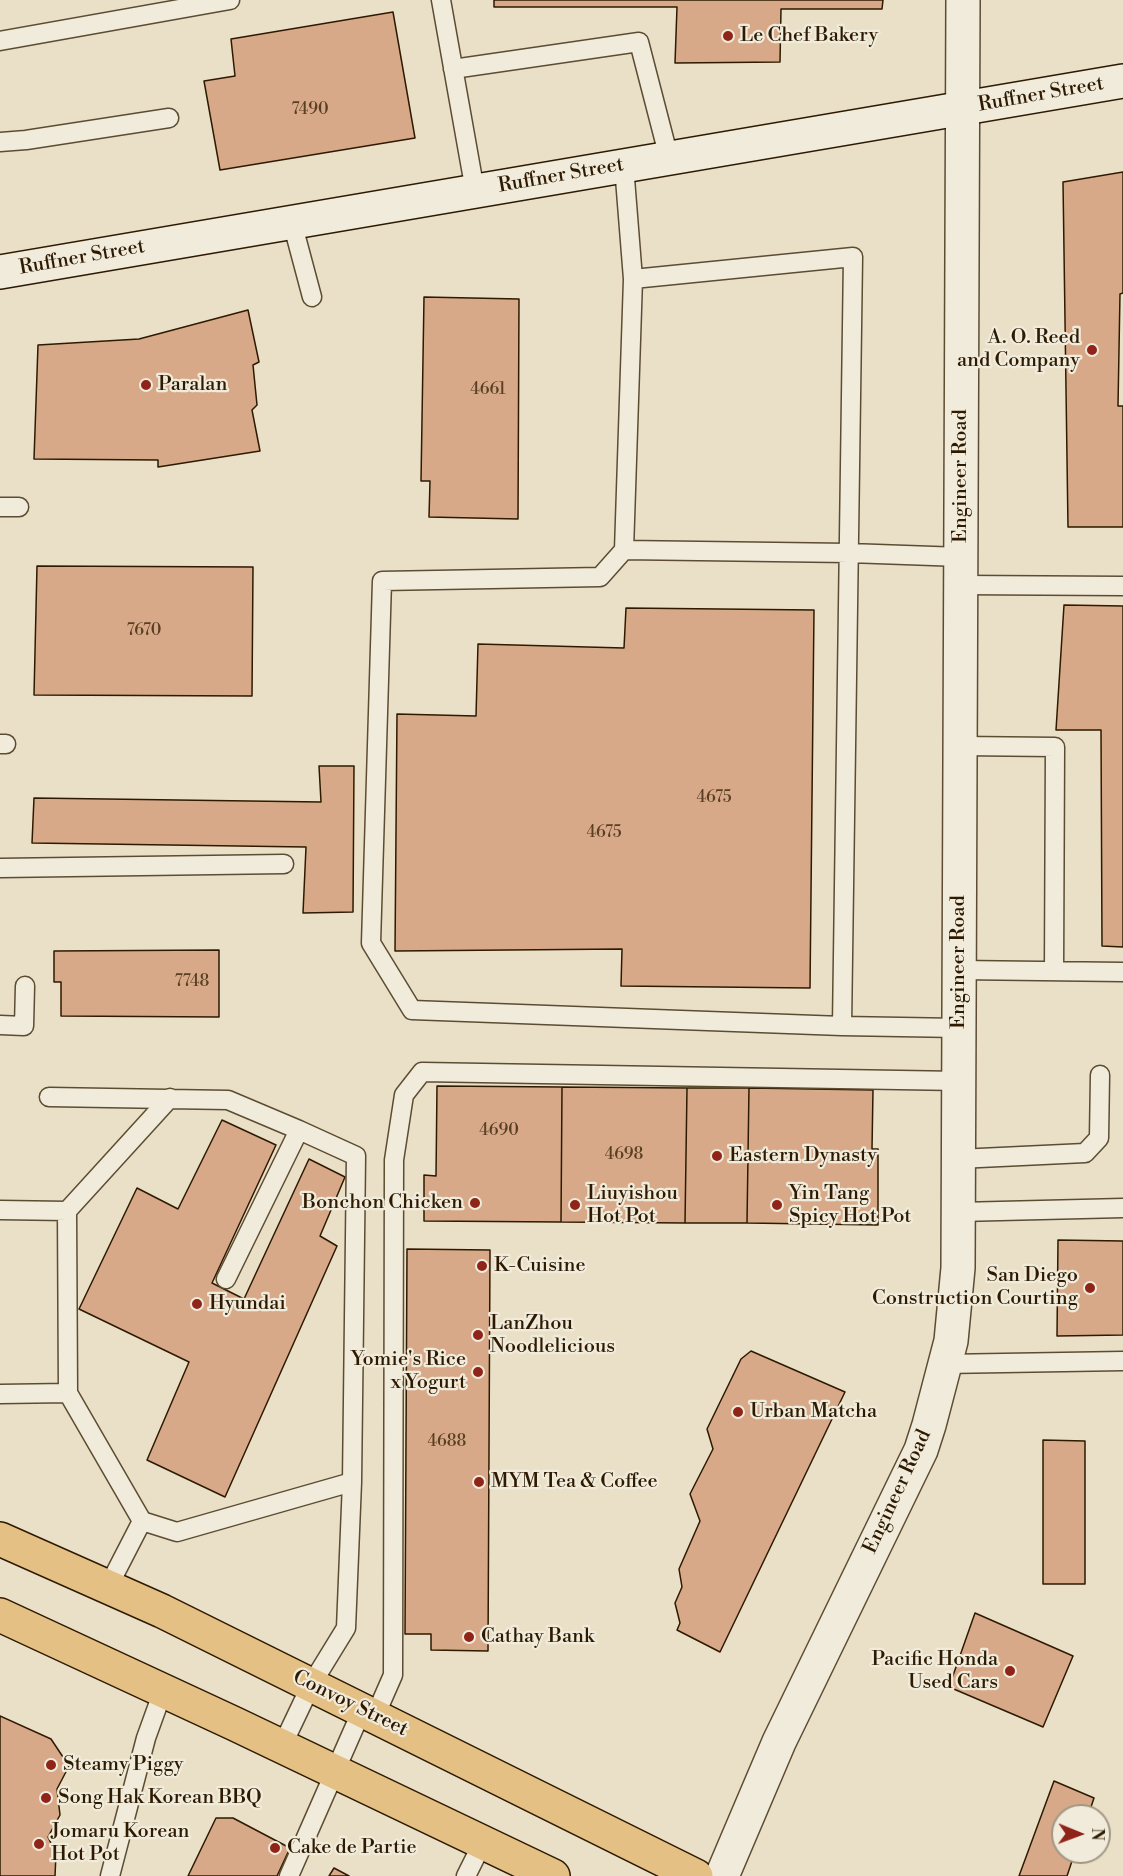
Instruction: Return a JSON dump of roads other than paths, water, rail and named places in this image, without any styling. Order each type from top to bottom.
[{"type":"main road","name":"Convoy Street","points":[[0,1539],[162,1611],[696,1876]]},
{"type":"main road","points":[[0,1615],[282,1746],[553,1876]]},
{"type":"street","name":"Engineer Road","points":[[722,1876],[779,1742],[921,1450],[951,1341],[959,1212],[963,0]]},
{"type":"street","name":"Ruffner Street","points":[[0,272],[1123,81]]},
{"type":"lane","points":[[0,41],[230,0]]},
{"type":"lane","points":[[441,0],[475,191]]},
{"type":"lane","points":[[453,69],[639,42],[669,158]]},
{"type":"lane","points":[[0,142],[169,118]]},
{"type":"lane","points":[[624,166],[633,279],[624,550],[600,577],[382,581],[371,943],[412,1010],[842,1026],[959,1028]]},
{"type":"lane","points":[[292,222],[312,297]]},
{"type":"lane","points":[[633,279],[853,257],[842,1026]]},
{"type":"lane","points":[[0,507],[19,507]]},
{"type":"lane","points":[[624,550],[849,553],[961,571],[1123,586]]},
{"type":"lane","points":[[960,746],[1055,747],[1054,971]]},
{"type":"lane","points":[[0,868],[284,864]]},
{"type":"lane","points":[[959,970],[1123,972]]},
{"type":"lane","points":[[0,1025],[24,1026],[25,986]]},
{"type":"lane","points":[[289,1876],[336,1772],[393,1675],[394,1160],[404,1095],[422,1072],[959,1081]]},
{"type":"lane","points":[[958,1159],[1085,1154],[1100,1138],[1100,1075]]},
{"type":"lane","points":[[49,1097],[228,1100],[356,1155],[352,1482],[346,1628],[311,1685],[282,1746]]},
{"type":"lane","points":[[170,1098],[67,1210],[68,1393],[142,1521],[177,1532],[352,1482]]},
{"type":"lane","points":[[226,1279],[299,1130]]},
{"type":"lane","points":[[959,1212],[1123,1208]]},
{"type":"lane","points":[[0,1210],[67,1210]]},
{"type":"lane","points":[[944,1364],[1123,1360]]},
{"type":"lane","points":[[0,1394],[68,1393]]},
{"type":"lane","points":[[108,1587],[142,1521]]},
{"type":"lane","points":[[110,1876],[146,1738],[163,1691]]},
{"type":"lane","points":[[466,1876],[483,1842]]},
{"type":"place","name":"Le Chef Bakery","points":[[728,36]]},
{"type":"place","name":"A. O. Reed and Company","points":[[1092,350]]},
{"type":"place","name":"Paralan","points":[[146,385]]},
{"type":"place","name":"Eastern Dynasty","points":[[717,1156]]},
{"type":"place","name":"Bonchon Chicken","points":[[475,1203]]},
{"type":"place","name":"Liuyishou Hot Pot","points":[[575,1205]]},
{"type":"place","name":"Yin Tang Spicy Hot Pot","points":[[777,1205]]},
{"type":"place","name":"K-Cuisine","points":[[482,1266]]},
{"type":"place","name":"San Diego Construction Courting","points":[[1090,1288]]},
{"type":"place","name":"Hyundai","points":[[197,1304]]},
{"type":"place","name":"LanZhou Noodlelicious","points":[[478,1335]]},
{"type":"place","name":"Yomie's Rice x Yogurt","points":[[478,1372]]},
{"type":"place","name":"Urban Matcha","points":[[738,1412]]},
{"type":"place","name":"MYM Tea & Coffee","points":[[479,1482]]},
{"type":"place","name":"Cathay Bank","points":[[469,1637]]},
{"type":"place","name":"Pacific Honda Used Cars","points":[[1010,1671]]},
{"type":"place","name":"Steamy Piggy","points":[[51,1765]]},
{"type":"place","name":"Song Hak Korean BBQ","points":[[46,1798]]},
{"type":"place","name":"Jomaru Korean Hot Pot","points":[[39,1844]]},
{"type":"place","name":"Cake de Partie","points":[[275,1848]]}]
